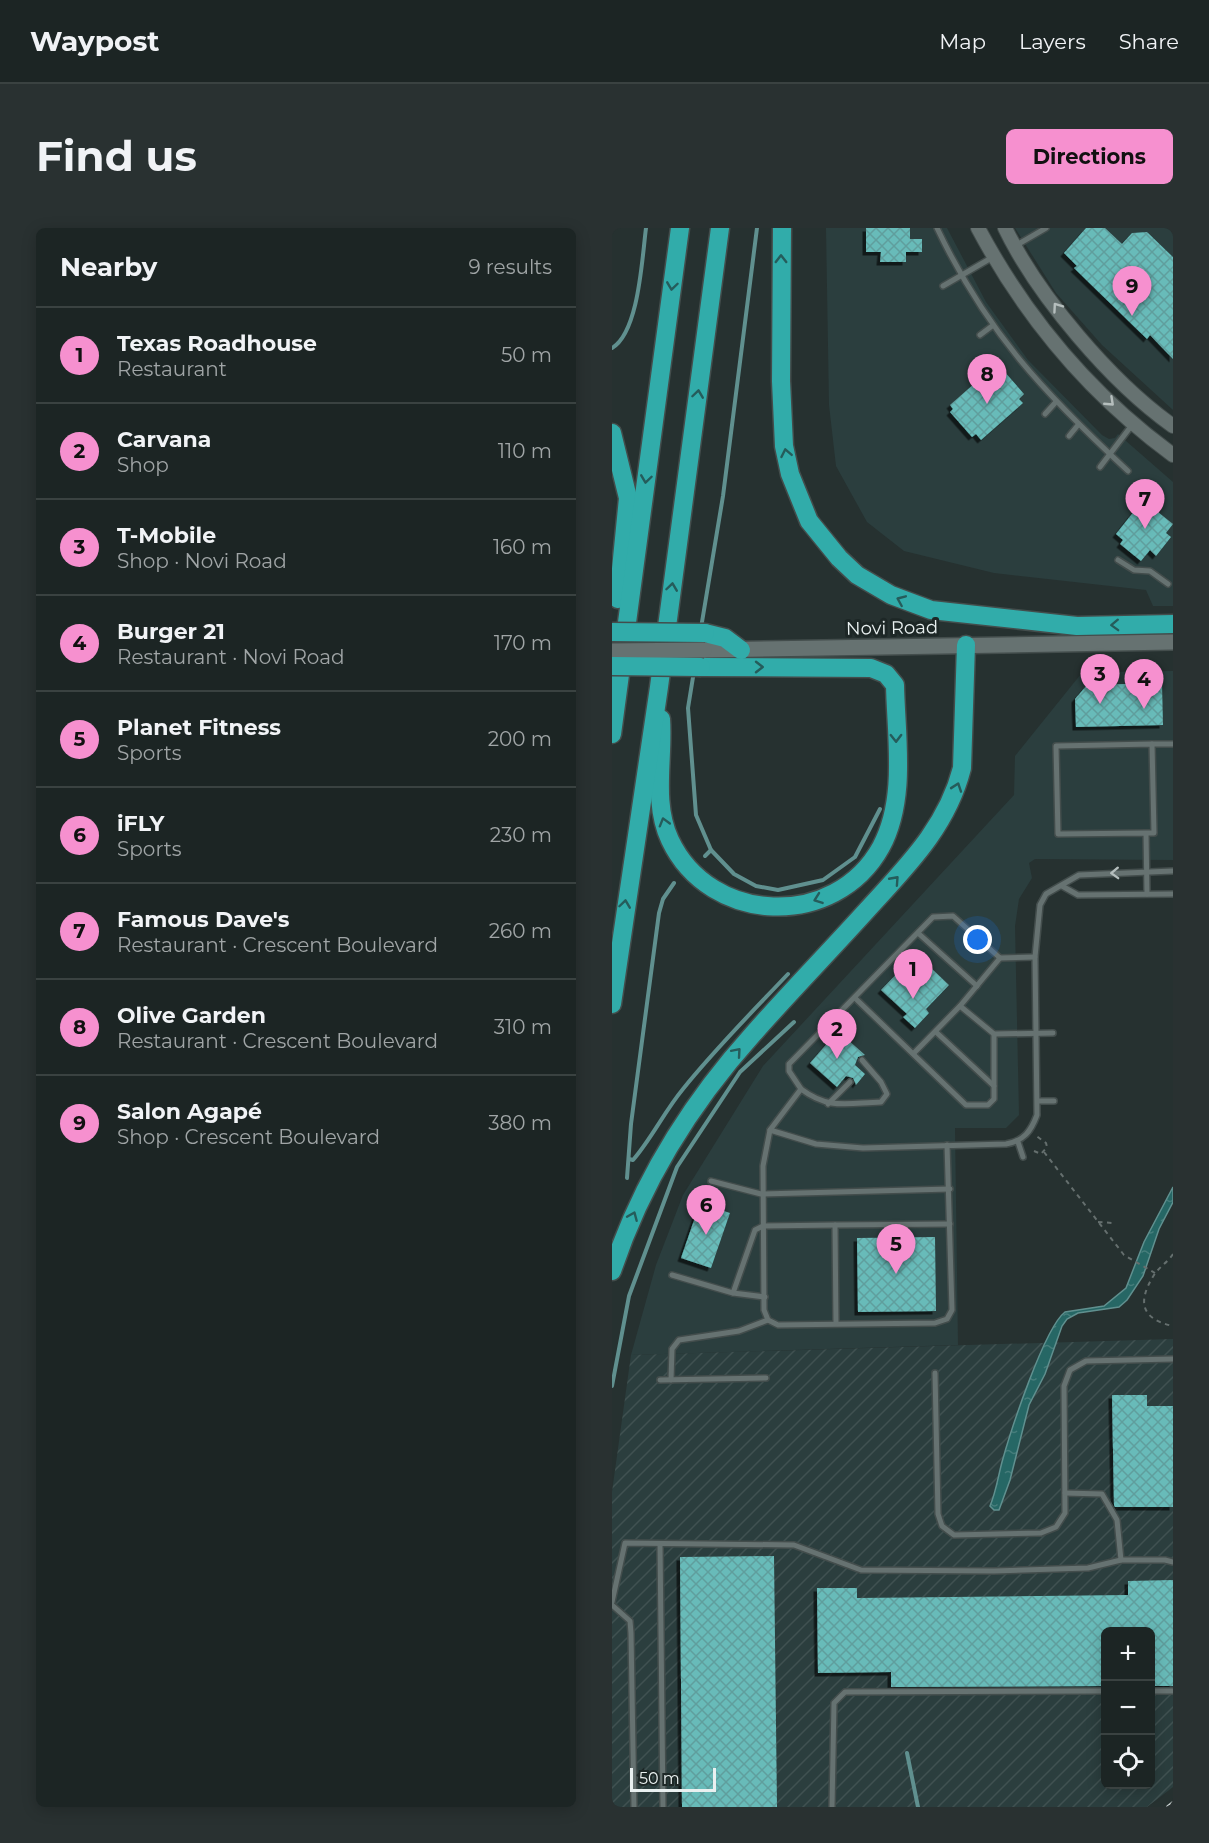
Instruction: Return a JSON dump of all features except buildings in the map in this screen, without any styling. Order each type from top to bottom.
[{"type":"highway","points":[[612,734],[680,228]]},
{"type":"highway","points":[[612,1004],[659,687],[720,228]]},
{"type":"highway","points":[[782,228],[781,414],[784,446],[790,474],[809,521],[839,558],[857,575],[882,591],[931,610],[1077,626],[1173,624]]},
{"type":"highway","points":[[612,433],[628,498],[612,659]]},
{"type":"highway","points":[[612,632],[703,650],[872,668],[886,674],[895,685],[897,796],[891,822],[881,847],[865,869],[833,894],[800,906],[766,907],[717,893],[694,874],[670,840],[662,816],[660,796],[664,747],[659,687]]},
{"type":"highway","points":[[612,666],[703,650],[725,638],[741,650]]},
{"type":"highway","points":[[612,1271],[629,1224],[655,1169],[706,1089],[754,1032],[912,861],[940,825],[958,786],[962,768],[966,645]]},
{"type":"main road","name":"Novi Road","points":[[741,650],[1173,642]]},
{"type":"main road","points":[[612,651],[703,650]]},
{"type":"street","points":[[978,228],[1026,308],[1055,345],[1084,377],[1133,424],[1173,455]]},
{"type":"street","points":[[1005,228],[1014,247],[1077,335],[1108,368],[1173,426]]},
{"type":"street","points":[[1055,345],[1075,343],[1077,335]]},
{"type":"street","points":[[1084,377],[1088,366],[1095,363],[1108,368]]},
{"type":"lane","points":[[937,228],[960,275],[992,326],[1055,402],[1128,471]]},
{"type":"lane","points":[[1014,247],[1046,228]]},
{"type":"lane","points":[[942,286],[994,257]]},
{"type":"lane","points":[[980,335],[992,326]]},
{"type":"lane","points":[[1045,414],[1055,402]]},
{"type":"lane","points":[[1100,467],[1133,424]]},
{"type":"lane","points":[[1069,436],[1078,425]]},
{"type":"lane","points":[[1118,560],[1134,570],[1150,572],[1168,584]]},
{"type":"lane","points":[[1152,744],[1154,833],[1058,834],[1056,746],[1152,744],[1173,744]]},
{"type":"lane","points":[[1146,833],[1147,894]]},
{"type":"lane","points":[[770,1130],[827,1145],[863,1148],[1018,1142],[1030,1131],[1037,1116],[1035,957],[1040,905],[1046,894],[1079,875],[1173,871]]},
{"type":"lane","points":[[1062,886],[1078,896],[1173,894]]},
{"type":"lane","points":[[862,1060],[882,1082],[887,1094],[881,1102],[828,1104],[817,1101],[801,1089],[789,1071],[789,1064],[933,917],[942,914],[953,916],[1000,958],[1035,957]]},
{"type":"lane","points":[[918,933],[977,986]]},
{"type":"lane","points":[[914,1053],[960,1006],[1000,958]]},
{"type":"lane","points":[[855,998],[966,1105],[988,1105],[994,1099],[994,1034]]},
{"type":"lane","points":[[960,1006],[994,1034],[1053,1033]]},
{"type":"lane","points":[[936,1032],[994,1086]]},
{"type":"lane","points":[[828,1104],[850,1082]]},
{"type":"lane","points":[[801,1089],[770,1130],[763,1166],[761,1194],[764,1310],[768,1320],[778,1325],[935,1323],[947,1319],[952,1310],[947,1145]]},
{"type":"lane","points":[[1038,1101],[1054,1101]]},
{"type":"lane","points":[[1018,1142],[1023,1157]]},
{"type":"lane","points":[[711,1180],[761,1194],[950,1189]]},
{"type":"lane","points":[[733,1293],[755,1230],[763,1226],[950,1224]]},
{"type":"lane","points":[[835,1225],[836,1323]]},
{"type":"lane","points":[[672,1275],[733,1293],[765,1297]]},
{"type":"lane","points":[[671,1380],[672,1349],[679,1340],[739,1331],[768,1320]]},
{"type":"lane","points":[[935,1373],[938,1514],[947,1532],[954,1535],[1048,1531],[1056,1527],[1065,1513],[1064,1386],[1070,1370],[1086,1361],[1173,1359]]},
{"type":"lane","points":[[660,1380],[766,1378]]},
{"type":"lane","points":[[1065,1493],[1102,1494],[1117,1520],[1121,1560]]},
{"type":"lane","points":[[634,1807],[630,1621],[612,1604],[625,1543],[794,1545],[861,1570],[1088,1568],[1121,1560],[1173,1562]]},
{"type":"lane","points":[[660,1544],[663,1807]]},
{"type":"lane","points":[[832,1807],[834,1703],[845,1692],[1101,1691]]},
{"type":"lane","points":[[1155,1691],[1173,1691]]},
{"type":"path","points":[[1030,1131],[1046,1143],[1044,1152]]},
{"type":"path","points":[[1034,1151],[1039,1154],[1044,1152]]},
{"type":"path","points":[[1044,1152],[1128,1260],[1153,1273]]},
{"type":"path","points":[[1098,1222],[1113,1223]]},
{"type":"path","points":[[1173,1254],[1153,1273],[1144,1304],[1146,1314],[1156,1322],[1173,1326]]},
{"type":"shaded area","points":[[826,228],[947,228],[986,302],[1028,360],[1102,435],[1109,439],[1115,438],[1118,434],[1173,482],[1173,606],[1153,606],[1146,590],[994,573],[904,551],[867,522],[836,466],[829,405]]},
{"type":"shaded area","points":[[1015,228],[1173,228],[1173,410],[1102,345],[1056,293]]},
{"type":"shaded area","points":[[1085,669],[1101,672],[1173,671],[1173,860],[1035,859],[1029,863],[1032,878],[1019,899],[1015,926],[1019,1115],[1006,1128],[955,1128],[958,1345],[631,1355],[656,1265],[683,1195],[763,1066],[1014,795],[1015,756]]},
{"type":"shaded area","points":[[1173,1339],[1173,1787],[1147,1807],[612,1807],[612,1492],[631,1355]]},
{"type":"water","points":[[1173,1187],[1173,1202],[1159,1229],[1143,1276],[1127,1300],[1119,1307],[1078,1313],[1067,1319],[1062,1326],[1045,1374],[1029,1405],[1010,1480],[999,1510],[994,1510],[990,1506],[1006,1448],[1047,1338],[1065,1312],[1104,1306],[1126,1288],[1144,1242]]},
{"type":"waterway","points":[[612,348],[621,339],[634,311],[646,228]]},
{"type":"waterway","points":[[701,628],[723,496],[757,228]]},
{"type":"waterway","points":[[694,671],[688,708],[696,815],[711,850],[734,874],[756,886],[778,890],[823,880],[855,857],[880,809]]},
{"type":"waterway","points":[[705,856],[711,850]]},
{"type":"waterway","points":[[627,1178],[631,1124],[659,913],[663,899],[674,883]]},
{"type":"waterway","points":[[629,1159],[633,1160],[640,1152],[695,1074],[788,974]]},
{"type":"waterway","points":[[612,1386],[629,1296],[677,1167],[740,1072],[794,1022]]},
{"type":"waterway","points":[[907,1753],[918,1807]]},
{"type":"railway","points":[[1168,1807],[1173,1803]]},
{"type":"place","name":"Salon Agapé","points":[[1132,316]]},
{"type":"place","name":"Olive Garden","points":[[987,404]]},
{"type":"place","name":"Famous Dave's","points":[[1145,529]]},
{"type":"place","name":"T-Mobile","points":[[1100,704]]},
{"type":"place","name":"Burger 21","points":[[1144,709]]},
{"type":"place","name":"Texas Roadhouse","points":[[913,999]]},
{"type":"place","name":"Carvana","points":[[837,1059]]},
{"type":"place","name":"iFLY","points":[[706,1235]]},
{"type":"place","name":"Planet Fitness","points":[[896,1274]]}]
